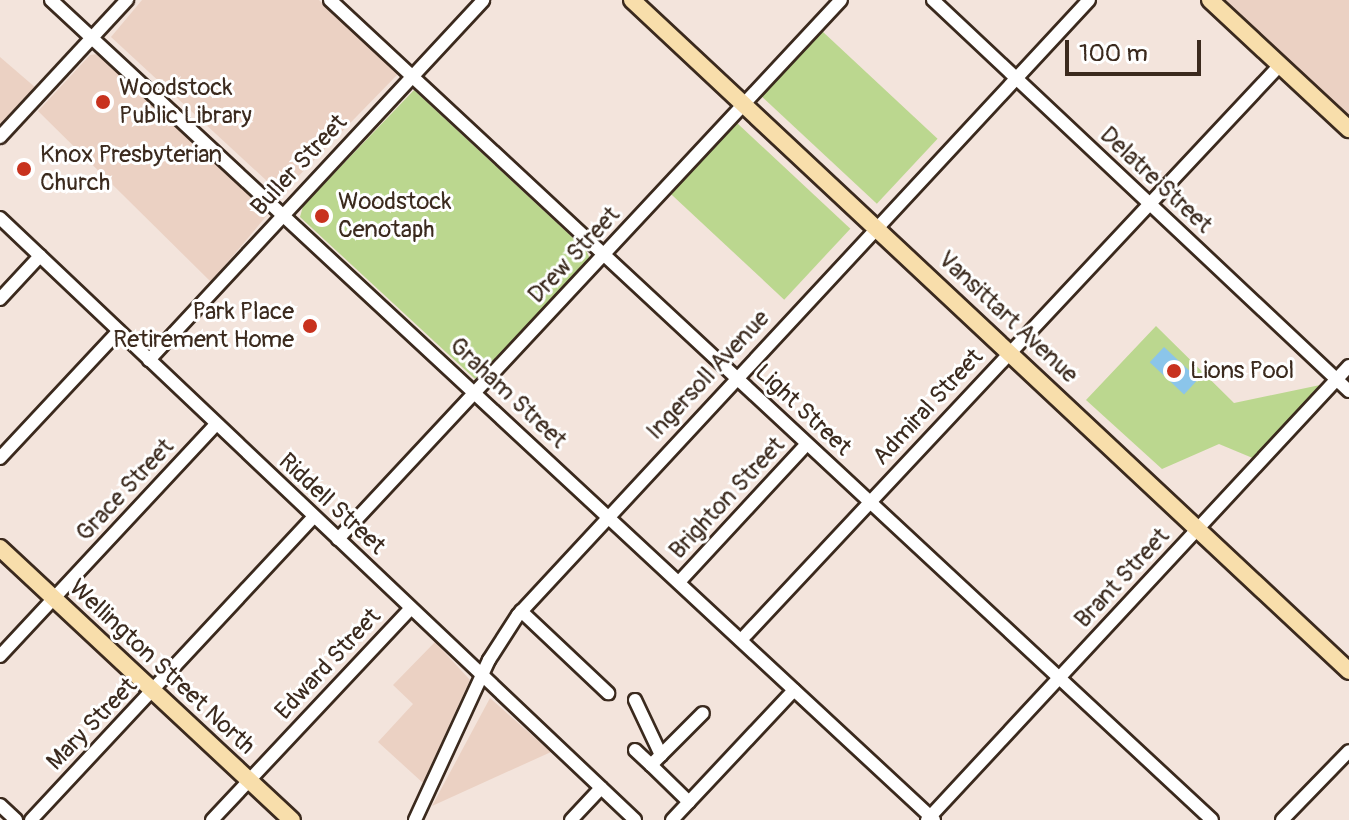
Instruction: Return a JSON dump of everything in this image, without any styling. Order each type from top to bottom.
[{"type":"main road","name":"Vansittart Avenue","points":[[632,0],[1349,671]]},
{"type":"main road","points":[[1210,0],[1349,129]]},
{"type":"main road","name":"Wellington Street North","points":[[0,548],[292,820]]},
{"type":"street","name":"Graham Street","points":[[51,0],[930,819]]},
{"type":"street","points":[[0,137],[127,0]]},
{"type":"street","name":"Light Street","points":[[330,0],[1212,820]]},
{"type":"street","name":"Buller Street","points":[[149,360],[483,0]]},
{"type":"street","name":"Drew Street","points":[[338,539],[841,0]]},
{"type":"street","name":"Delatre Street","points":[[933,0],[1349,391]]},
{"type":"street","name":"Ingersoll Avenue","points":[[415,820],[482,677],[521,611],[1089,0]]},
{"type":"street","name":"Admiral Street","points":[[741,640],[1280,65]]},
{"type":"street","name":"Riddell Street","points":[[0,218],[635,820]]},
{"type":"street","points":[[0,299],[40,256]]},
{"type":"street","points":[[0,458],[119,331]]},
{"type":"street","name":"Brant Street","points":[[930,819],[1349,366]]},
{"type":"street","name":"Grace Street","points":[[0,656],[216,424]]},
{"type":"street","name":"Brighton Street","points":[[679,582],[807,444]]},
{"type":"street","name":"Mary Street","points":[[31,820],[314,517]]},
{"type":"street","name":"Edward Street","points":[[212,820],[410,609]]},
{"type":"street","points":[[521,611],[608,693]]},
{"type":"street","points":[[672,820],[794,690]]},
{"type":"street","points":[[635,700],[661,755]]},
{"type":"street","points":[[651,765],[703,713]]},
{"type":"street","points":[[635,750],[689,802]]},
{"type":"street","points":[[1282,820],[1349,751]]},
{"type":"street","points":[[571,820],[601,788]]},
{"type":"street","points":[[0,805],[16,820]]},
{"type":"shaded area","points":[[142,0],[319,0],[398,74],[281,194],[111,37]]},
{"type":"shaded area","points":[[1220,0],[1349,0],[1349,119]]},
{"type":"shaded area","points":[[97,54],[269,213],[211,282],[38,111],[90,55]]},
{"type":"shaded area","points":[[0,57],[36,88],[0,126]]},
{"type":"shaded area","points":[[435,642],[470,680],[423,783],[378,742],[413,704],[393,685]]},
{"type":"shaded area","points":[[490,698],[551,752],[432,806]]},
{"type":"green space","points":[[822,31],[938,139],[877,204],[761,96]]},
{"type":"green space","points":[[414,90],[586,250],[590,259],[475,379],[300,217],[303,206]]},
{"type":"green space","points":[[737,123],[850,229],[784,300],[671,194]]},
{"type":"green space","points":[[1156,326],[1234,403],[1325,384],[1255,459],[1219,444],[1162,469],[1086,400]]},
{"type":"water","name":"Lions Pool","points":[[1164,347],[1198,379],[1184,394],[1150,362]]},
{"type":"place","name":"Woodstock Public Library","points":[[103,102]]},
{"type":"place","name":"Knox Presbyterian Church","points":[[24,169]]},
{"type":"place","name":"Woodstock Cenotaph","points":[[322,216]]},
{"type":"place","name":"Park Place Retirement Home","points":[[310,326]]},
{"type":"place","name":"Lions Pool","points":[[1174,371]]}]
